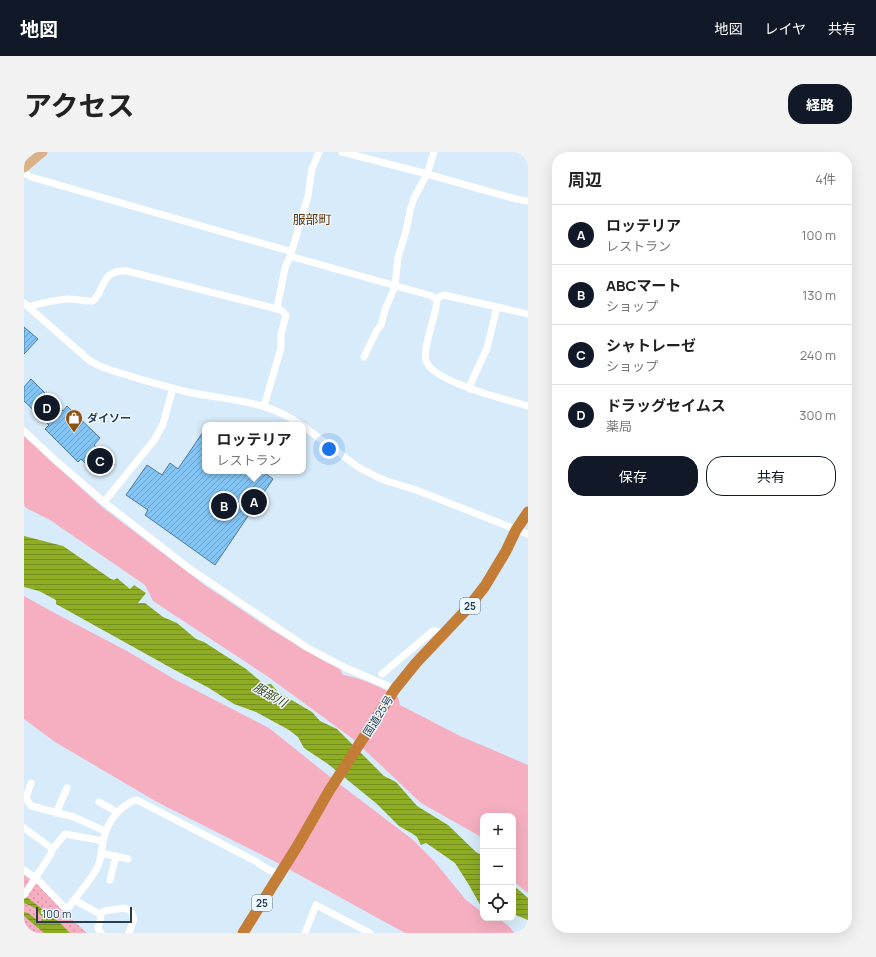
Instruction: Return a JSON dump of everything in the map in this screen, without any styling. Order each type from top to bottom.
[{"type":"highway","name":"国道25号","points":[[243,933],[298,845],[329,791],[395,689],[416,663],[467,610],[485,586],[503,557],[516,530],[528,512]]},
{"type":"main road","points":[[24,168],[43,152]]},
{"type":"street","points":[[277,308],[285,268],[308,196],[312,169],[319,152]]},
{"type":"street","points":[[342,152],[528,201]]},
{"type":"street","points":[[364,357],[381,325],[385,310],[395,286],[398,257],[412,204],[427,174],[434,152]]},
{"type":"street","points":[[24,173],[31,177],[289,251],[293,257],[432,296],[437,299]]},
{"type":"street","points":[[26,305],[66,299],[91,301],[98,296],[106,278],[111,273],[128,271],[277,308],[286,315],[281,334],[281,348],[264,406]]},
{"type":"street","points":[[437,299],[444,295],[528,314]]},
{"type":"street","points":[[437,299],[426,350],[426,361],[432,370],[470,390],[528,406]]},
{"type":"street","points":[[26,305],[90,361],[109,370],[173,388],[264,406],[278,411],[297,422]]},
{"type":"street","points":[[470,390],[471,383],[487,348],[497,307]]},
{"type":"street","points":[[104,502],[155,439],[163,424],[173,388]]},
{"type":"street","points":[[306,429],[358,467],[377,477],[423,493],[528,534]]},
{"type":"street","points":[[24,431],[104,502],[190,568],[295,640],[346,668],[395,689]]},
{"type":"street","points":[[382,674],[433,631],[444,634]]},
{"type":"street","points":[[31,783],[26,798],[31,806],[74,817],[105,831]]},
{"type":"street","points":[[56,813],[67,788]]},
{"type":"street","points":[[24,870],[36,878],[64,907],[69,907],[94,873],[101,853],[105,831],[110,820],[132,800],[137,800],[279,874]]},
{"type":"street","points":[[99,802],[118,812]]},
{"type":"street","points":[[24,828],[52,850]]},
{"type":"street","points":[[24,895],[51,854],[52,850],[65,834],[103,841]]},
{"type":"street","points":[[101,853],[128,859]]},
{"type":"street","points":[[110,880],[116,856]]},
{"type":"street","points":[[74,900],[100,914]]},
{"type":"street","points":[[305,933],[316,905],[370,933]]},
{"type":"street","points":[[100,914],[104,911],[124,908],[131,911],[134,919],[129,933]]},
{"type":"street","points":[[100,914],[101,918],[98,928],[101,933]]},
{"type":"shaded area","points":[[24,436],[102,507],[206,586],[272,630],[340,669],[343,675],[357,678],[378,686],[398,697],[400,705],[460,736],[528,765],[528,893],[516,883],[516,813],[480,813],[480,836],[421,803],[353,739],[267,676],[153,601],[145,585],[50,520],[26,508],[24,505]]},
{"type":"shaded area","points":[[24,596],[127,651],[174,679],[269,728],[413,840],[434,861],[466,900],[480,911],[480,921],[501,921],[508,925],[514,933],[405,933],[274,861],[157,802],[55,742],[24,719]]},
{"type":"shaded area","points":[[24,875],[40,886],[67,915],[87,933],[24,933]]},
{"type":"water","name":"服部川","points":[[24,536],[63,546],[111,579],[114,580],[117,578],[130,589],[134,585],[146,593],[138,603],[145,603],[163,617],[177,623],[196,639],[204,642],[246,669],[265,685],[271,684],[278,692],[312,712],[320,721],[337,729],[384,776],[396,782],[417,806],[448,825],[480,854],[480,905],[455,863],[426,843],[421,845],[417,837],[399,826],[377,804],[328,764],[304,748],[298,737],[289,730],[256,712],[234,704],[209,688],[56,604],[56,600],[39,591],[24,587]]},
{"type":"water","points":[[516,888],[528,898],[528,920],[516,915]]},
{"type":"water","points":[[24,895],[58,921],[70,933],[44,933],[24,916],[24,912],[28,913],[40,922],[43,918],[35,908],[24,903]]},
{"type":"building","points":[[24,327],[38,339],[24,354]]},
{"type":"building","points":[[31,379],[63,411],[67,406],[100,438],[94,445],[115,464],[108,473],[102,467],[96,473],[81,459],[78,462],[45,429],[49,425],[24,401],[24,387]]},
{"type":"building","points":[[202,433],[202,474],[266,474],[273,479],[215,565],[145,515],[148,510],[126,495],[147,465],[162,475],[170,463],[178,469]]},
{"type":"place","name":"ドラッグセイムス","points":[[47,408]]},
{"type":"place","name":"ダイソー","points":[[74,433]]},
{"type":"place","name":"シャトレーゼ","points":[[100,461]]},
{"type":"place","name":"ロッテリア","points":[[254,502]]},
{"type":"place","name":"ABCマート","points":[[224,506]]},
{"type":"district","name":"服部町","points":[[312,219]]}]
